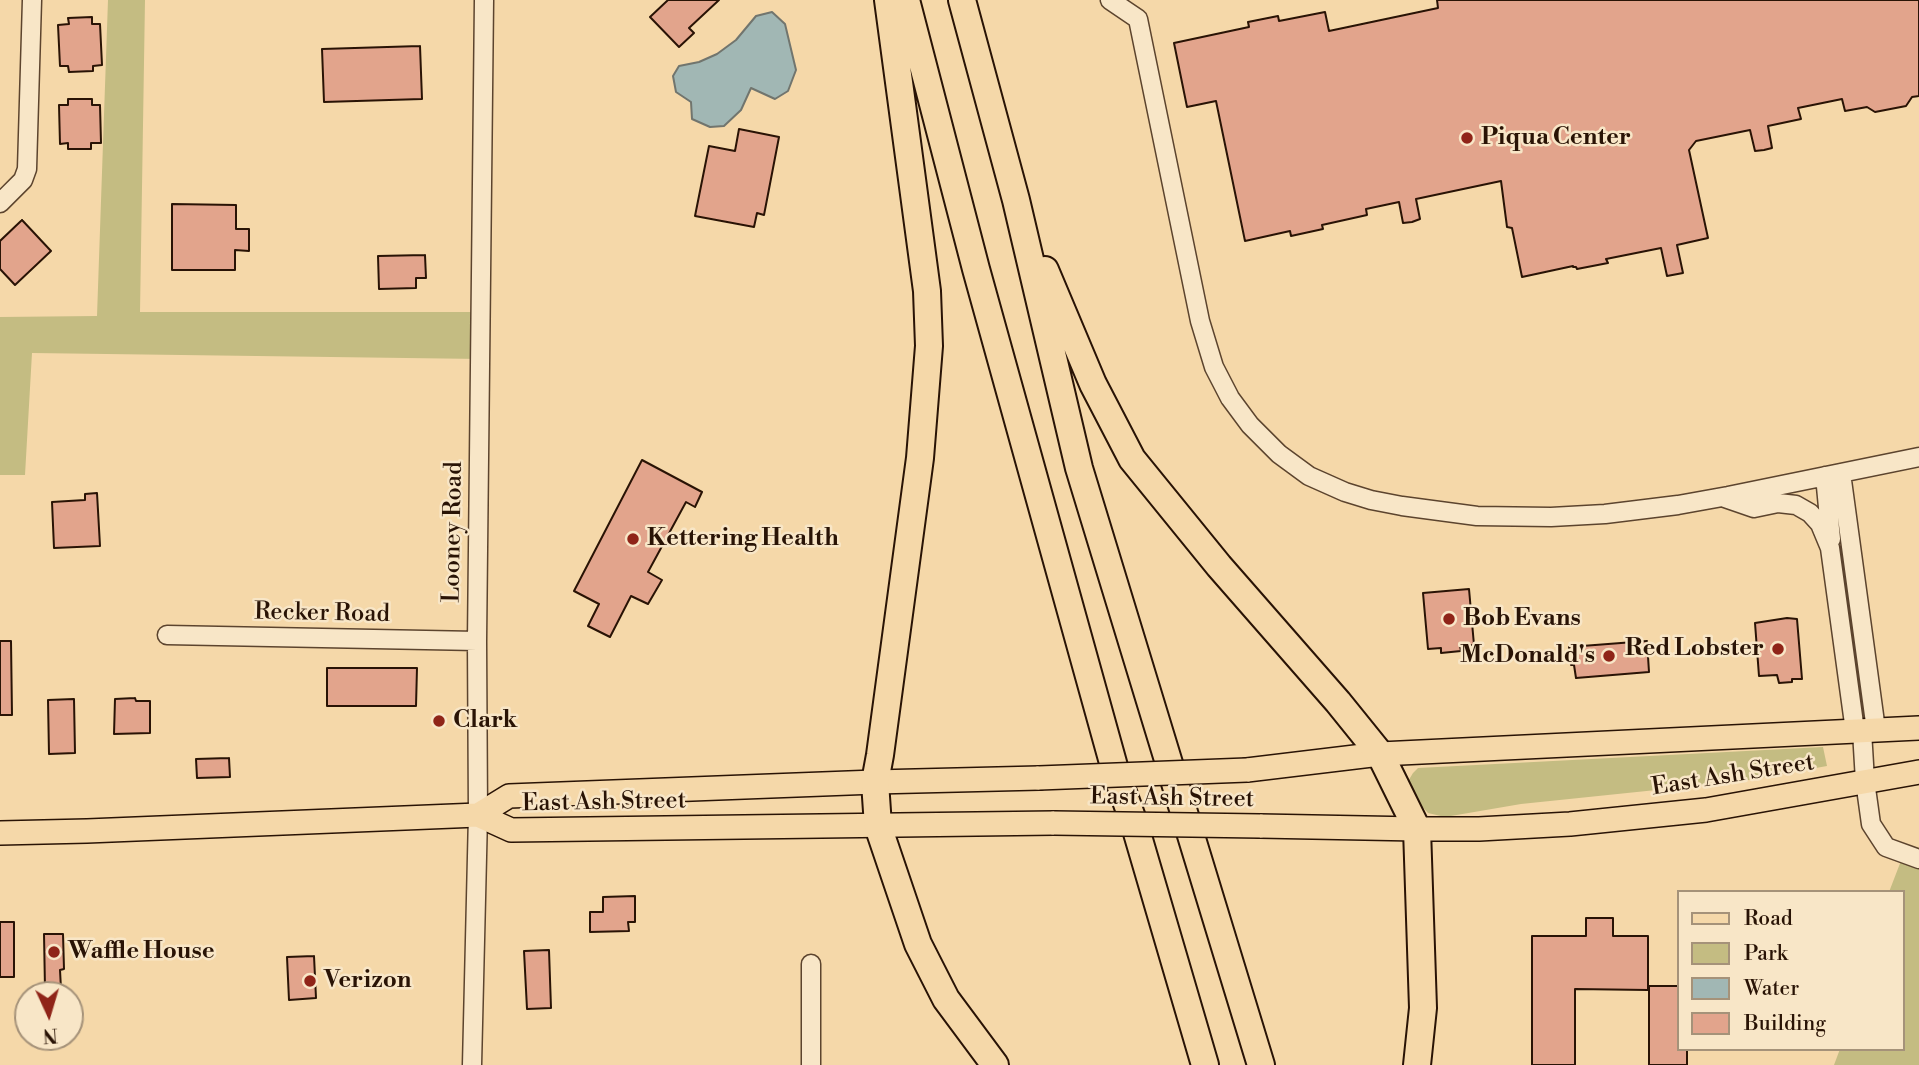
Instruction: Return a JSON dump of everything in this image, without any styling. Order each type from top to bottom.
[{"type":"highway","points":[[888,0],[927,291],[929,346],[920,457],[880,755],[874,782],[878,826],[918,944],[946,999],[995,1065]]},
{"type":"highway","points":[[906,0],[976,269],[1115,771],[1135,826],[1205,1065]]},
{"type":"highway","points":[[962,0],[1016,200],[1079,468],[1261,1065]]},
{"type":"highway","points":[[1016,200],[1093,384],[1132,459],[1219,566],[1380,754],[1417,829],[1423,1008],[1417,1065]]},
{"type":"main road","name":"East Ash Street","points":[[478,815],[509,796],[1247,769],[1380,754],[1919,728]]},
{"type":"main road","name":"East Ash Street","points":[[0,833],[478,815],[511,830],[1054,823],[1479,829],[1570,824],[1706,810],[1919,772]]},
{"type":"street","points":[[0,203],[23,180],[27,169],[32,0]]},
{"type":"street","name":"Looney Road","points":[[472,1065],[478,815],[477,641],[484,0]]},
{"type":"street","points":[[1110,0],[1138,19],[1209,356],[1224,389],[1265,440],[1287,461],[1318,480],[1354,495],[1395,505],[1465,515],[1559,517],[1643,510],[1919,457]]},
{"type":"street","points":[[1830,548],[1833,475]]},
{"type":"street","points":[[1833,475],[1864,731],[1865,781],[1871,824],[1886,847],[1919,859]]},
{"type":"street","points":[[1721,497],[1754,508],[1784,503],[1801,506],[1817,520],[1830,548],[1864,731]]},
{"type":"street","name":"Recker Road","points":[[166,635],[477,641]]},
{"type":"street","points":[[811,964],[811,1065]]},
{"type":"green space","points":[[108,0],[145,0],[140,312],[482,312],[481,359],[32,353],[25,475],[0,475],[0,317],[97,316]]},
{"type":"green space","points":[[1823,747],[1827,766],[1743,781],[1521,804],[1445,817],[1428,813],[1416,800],[1407,783],[1418,768]]},
{"type":"green space","points":[[1904,853],[1919,859],[1919,1065],[1834,1065],[1839,1051],[1905,1051],[1905,890],[1890,890]]},
{"type":"water","points":[[772,12],[785,24],[796,70],[788,91],[775,99],[751,88],[741,110],[724,126],[710,127],[692,119],[691,102],[676,92],[673,76],[679,66],[699,62],[717,54],[736,40],[756,16]]},
{"type":"building","points":[[668,0],[719,0],[689,28],[694,33],[679,47],[650,17]]},
{"type":"building","name":"Piqua Center","points":[[1437,0],[1919,0],[1919,96],[1912,97],[1906,106],[1875,112],[1867,107],[1845,111],[1842,99],[1798,108],[1801,119],[1768,126],[1772,148],[1764,150],[1755,151],[1750,130],[1696,141],[1689,150],[1708,238],[1677,245],[1683,273],[1667,276],[1661,248],[1606,259],[1608,263],[1577,269],[1573,266],[1522,277],[1512,228],[1507,227],[1501,181],[1416,199],[1420,219],[1412,222],[1403,223],[1399,202],[1366,209],[1367,215],[1322,225],[1323,229],[1291,236],[1290,231],[1245,241],[1216,101],[1187,107],[1174,43],[1249,27],[1248,22],[1278,16],[1279,21],[1325,12],[1329,31],[1438,8]]},
{"type":"building","points":[[92,17],[92,24],[100,24],[102,65],[93,66],[93,71],[69,72],[68,66],[60,66],[58,25],[69,24],[68,18]]},
{"type":"building","points":[[420,46],[422,99],[324,102],[322,49]]},
{"type":"building","points":[[68,99],[92,99],[92,105],[100,105],[101,143],[91,143],[91,149],[68,149],[68,143],[60,144],[59,105],[68,105]]},
{"type":"building","points":[[739,129],[779,137],[764,215],[757,213],[754,227],[695,216],[709,146],[735,151]]},
{"type":"building","points":[[172,204],[236,205],[236,229],[249,229],[249,251],[235,250],[235,270],[172,270]]},
{"type":"building","points":[[22,220],[51,251],[15,285],[0,269],[0,241]]},
{"type":"building","points":[[425,255],[426,278],[416,278],[416,288],[379,289],[378,256]]},
{"type":"building","name":"Kettering Health","points":[[642,460],[702,492],[695,507],[686,502],[648,572],[662,580],[648,604],[631,596],[610,637],[588,626],[599,604],[574,591]]},
{"type":"building","points":[[97,493],[100,546],[54,548],[52,502],[85,500],[85,494]]},
{"type":"building","name":"Bob Evans","points":[[1469,589],[1474,645],[1460,646],[1461,651],[1441,653],[1441,648],[1428,649],[1423,593]]},
{"type":"building","name":"Red Lobster","points":[[1797,619],[1802,679],[1779,683],[1777,675],[1759,676],[1755,623]]},
{"type":"building","points":[[0,641],[11,641],[12,715],[0,715]]},
{"type":"building","name":"McDonald's","points":[[1647,641],[1649,672],[1576,678],[1569,647]]},
{"type":"building","points":[[327,668],[417,668],[416,706],[327,706]]},
{"type":"building","points":[[135,698],[136,701],[150,701],[150,733],[114,734],[115,699]]},
{"type":"building","points":[[74,699],[75,753],[49,754],[48,700]]},
{"type":"building","points":[[229,758],[230,777],[197,778],[196,759]]},
{"type":"building","points":[[635,896],[635,922],[628,922],[629,931],[590,932],[590,912],[603,912],[603,897]]},
{"type":"building","points":[[1586,918],[1613,918],[1613,936],[1648,936],[1648,990],[1575,989],[1575,1065],[1532,1065],[1532,936],[1586,936]]},
{"type":"building","points":[[0,922],[14,922],[14,977],[0,977]]},
{"type":"building","name":"Waffle House","points":[[44,934],[63,934],[64,969],[60,970],[61,981],[45,981]]},
{"type":"building","points":[[549,950],[551,1008],[527,1009],[524,951]]},
{"type":"building","points":[[314,956],[316,998],[289,1000],[287,957]]},
{"type":"building","points":[[1649,986],[1678,986],[1678,1051],[1687,1051],[1687,1065],[1649,1065]]},
{"type":"place","name":"Piqua Center","points":[[1467,138]]},
{"type":"place","name":"Kettering Health","points":[[633,539]]},
{"type":"place","name":"Bob Evans","points":[[1449,619]]},
{"type":"place","name":"Red Lobster","points":[[1778,649]]},
{"type":"place","name":"McDonald's","points":[[1609,656]]},
{"type":"place","name":"Clark","points":[[439,721]]},
{"type":"place","name":"Waffle House","points":[[54,952]]},
{"type":"place","name":"Verizon","points":[[310,981]]}]
